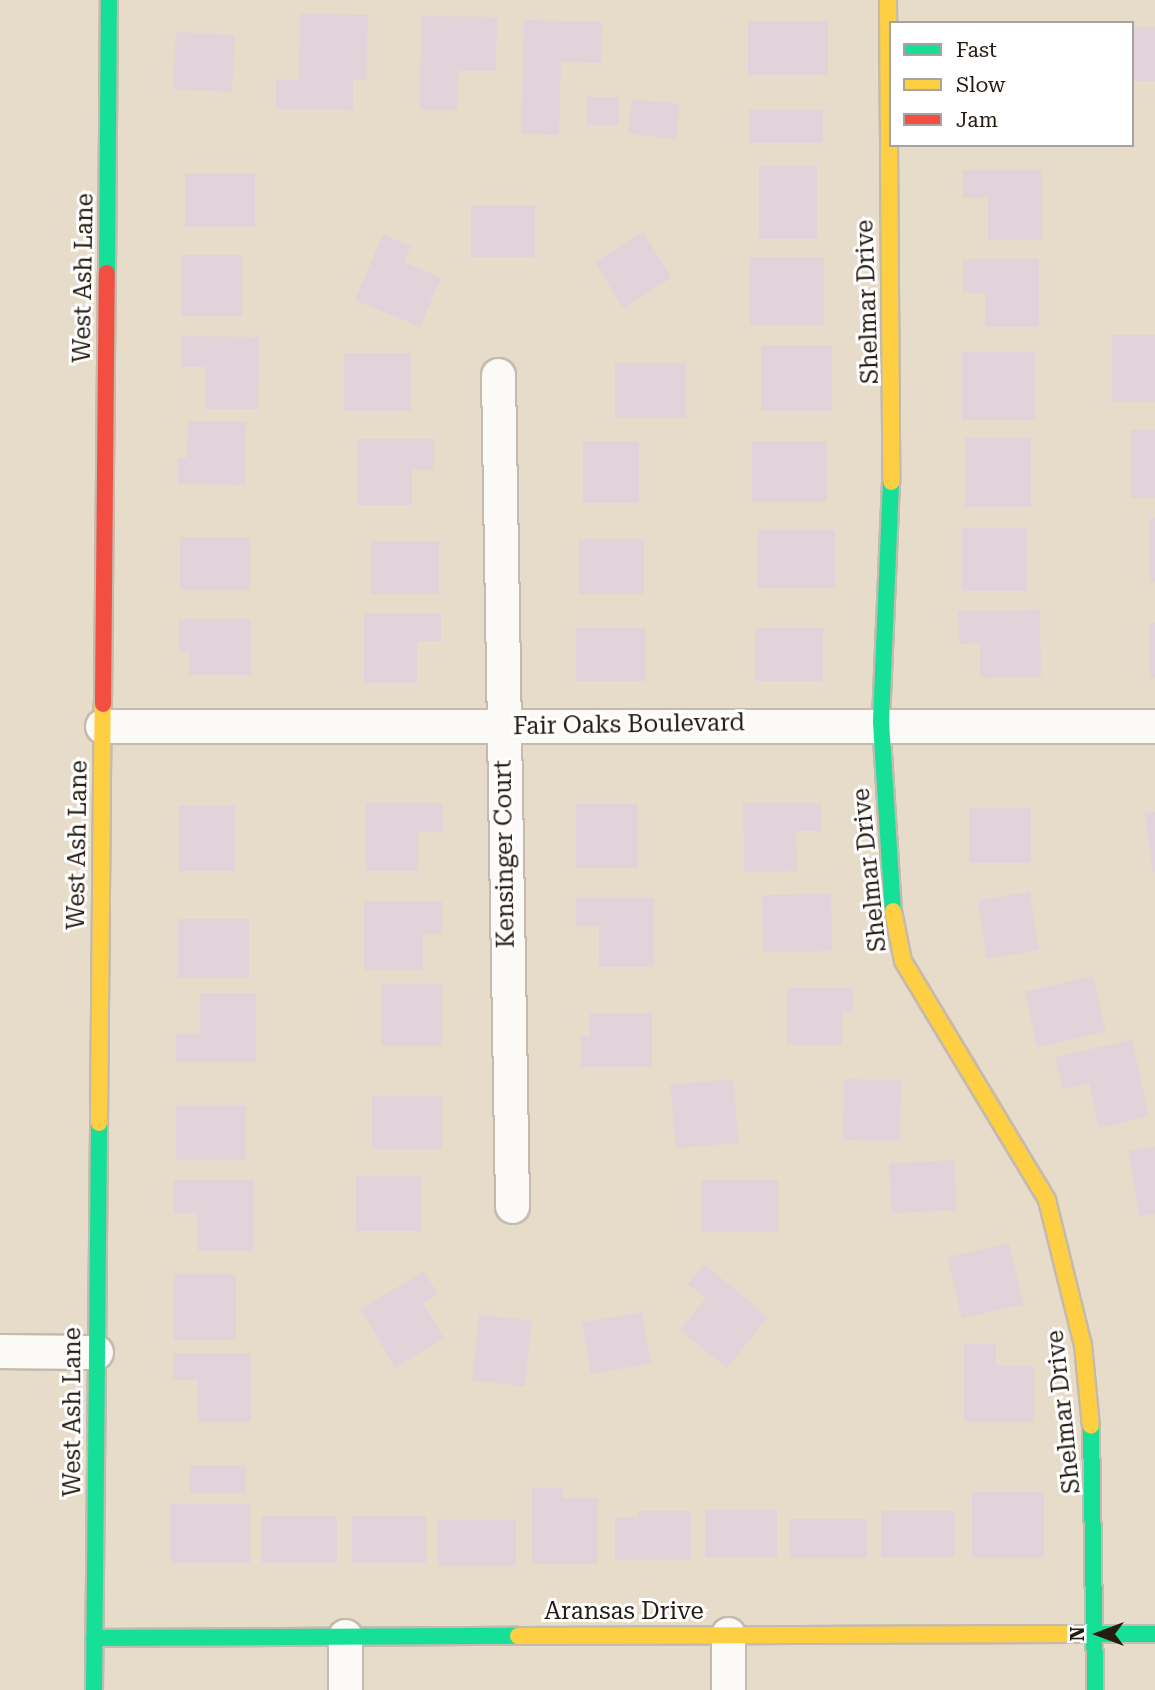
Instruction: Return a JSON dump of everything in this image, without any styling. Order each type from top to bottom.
[{"type":"street","name":"West Ash Lane","points":[[94,1690],[110,0]]},
{"type":"street","name":"Shelmar Drive","points":[[888,0],[885,171],[894,397],[881,722],[885,831],[903,961],[1046,1200],[1065,1259],[1083,1345],[1096,1476],[1095,1690]]},
{"type":"street","name":"Kensinger Court","points":[[498,375],[512,1206]]},
{"type":"street","name":"Fair Oaks Boulevard","points":[[102,726],[881,722],[1155,726]]},
{"type":"street","points":[[0,1351],[96,1352]]},
{"type":"street","points":[[728,1634],[728,1690]]},
{"type":"street","name":"Aransas Drive","points":[[94,1638],[1155,1634]]},
{"type":"street","points":[[345,1636],[345,1690]]},
{"type":"building","points":[[300,14],[368,15],[366,80],[353,79],[353,110],[276,109],[276,80],[299,80]]},
{"type":"building","points":[[421,16],[497,17],[496,71],[458,71],[457,110],[420,110]]},
{"type":"building","points":[[524,20],[602,22],[601,63],[561,62],[559,135],[521,134]]},
{"type":"building","points":[[748,21],[828,21],[828,75],[748,75]]},
{"type":"building","points":[[1134,27],[1155,27],[1155,81],[1134,81]]},
{"type":"building","points":[[176,32],[235,35],[232,92],[173,89]]},
{"type":"building","points":[[587,97],[619,97],[619,125],[587,125]]},
{"type":"building","points":[[632,99],[680,104],[676,139],[628,134]]},
{"type":"building","points":[[749,110],[823,110],[823,143],[749,143]]},
{"type":"building","points":[[759,166],[817,166],[817,239],[759,239]]},
{"type":"building","points":[[963,170],[1042,170],[1042,240],[988,240],[988,198],[963,198]]},
{"type":"building","points":[[185,173],[255,173],[255,227],[185,227]]},
{"type":"building","points":[[471,205],[535,205],[535,257],[471,257]]},
{"type":"building","points":[[643,232],[672,278],[623,308],[595,262]]},
{"type":"building","points":[[383,234],[411,246],[404,262],[441,278],[420,327],[355,300]]},
{"type":"building","points":[[182,255],[242,255],[242,316],[182,316]]},
{"type":"building","points":[[750,257],[824,257],[824,325],[750,325]]},
{"type":"building","points":[[963,259],[1039,259],[1039,327],[985,327],[985,293],[963,293]]},
{"type":"building","points":[[1112,335],[1155,335],[1155,402],[1112,402]]},
{"type":"building","points":[[181,336],[259,337],[258,409],[206,409],[206,367],[181,367]]},
{"type":"building","points":[[761,345],[832,345],[832,411],[761,411]]},
{"type":"building","points":[[962,352],[1035,352],[1035,420],[962,420]]},
{"type":"building","points":[[344,353],[411,353],[411,411],[344,411]]},
{"type":"building","points":[[615,363],[686,363],[686,418],[615,418]]},
{"type":"building","points":[[188,421],[246,422],[245,485],[178,484],[178,457],[187,458]]},
{"type":"building","points":[[1131,430],[1155,430],[1155,498],[1131,498]]},
{"type":"building","points":[[965,438],[1031,438],[1031,507],[965,507]]},
{"type":"building","points":[[357,439],[434,439],[434,470],[412,470],[412,505],[357,505]]},
{"type":"building","points":[[583,441],[639,441],[639,503],[583,503]]},
{"type":"building","points":[[752,441],[827,441],[827,502],[752,502]]},
{"type":"building","points":[[1150,518],[1155,518],[1155,582],[1150,582]]},
{"type":"building","points":[[962,528],[1027,528],[1027,591],[962,591]]},
{"type":"building","points":[[758,530],[835,530],[835,588],[758,588]]},
{"type":"building","points":[[180,537],[250,537],[250,590],[180,590]]},
{"type":"building","points":[[579,539],[644,539],[644,594],[579,594]]},
{"type":"building","points":[[371,541],[439,541],[439,594],[371,594]]},
{"type":"building","points":[[1040,610],[1041,677],[980,678],[980,643],[959,644],[958,611]]},
{"type":"building","points":[[364,613],[441,613],[441,641],[417,641],[417,683],[364,683]]},
{"type":"building","points":[[179,619],[251,619],[251,675],[189,675],[189,651],[179,651]]},
{"type":"building","points":[[1150,623],[1155,623],[1155,678],[1150,678]]},
{"type":"building","points":[[576,628],[646,628],[646,681],[576,681]]},
{"type":"building","points":[[755,628],[823,628],[823,681],[755,681]]},
{"type":"building","points":[[366,803],[443,803],[443,832],[418,832],[418,871],[366,871]]},
{"type":"building","points":[[743,803],[821,803],[821,831],[796,831],[797,871],[744,872]]},
{"type":"building","points":[[576,804],[638,804],[638,868],[576,868]]},
{"type":"building","points":[[179,806],[235,806],[235,871],[179,871]]},
{"type":"building","points":[[969,808],[1031,808],[1031,863],[969,863]]},
{"type":"building","points":[[1155,812],[1155,872],[1153,872],[1145,813]]},
{"type":"building","points":[[1030,892],[1039,950],[987,959],[978,900]]},
{"type":"building","points":[[831,894],[832,951],[763,952],[762,895]]},
{"type":"building","points":[[576,898],[654,898],[654,967],[599,967],[599,926],[576,926]]},
{"type":"building","points":[[364,901],[442,901],[442,934],[423,934],[423,970],[364,970]]},
{"type":"building","points":[[178,919],[249,919],[249,978],[178,978]]},
{"type":"building","points":[[1093,976],[1106,1032],[1038,1047],[1025,992]]},
{"type":"building","points":[[381,984],[442,984],[442,1046],[381,1046]]},
{"type":"building","points":[[787,988],[853,988],[853,1011],[842,1011],[842,1045],[787,1045]]},
{"type":"building","points":[[200,993],[256,993],[256,1062],[176,1062],[176,1034],[200,1034]]},
{"type":"building","points":[[590,1013],[652,1013],[652,1067],[581,1067],[581,1036],[590,1036]]},
{"type":"building","points":[[1132,1040],[1149,1116],[1099,1128],[1089,1083],[1063,1089],[1055,1057]]},
{"type":"building","points":[[733,1079],[739,1143],[676,1148],[670,1084]]},
{"type":"building","points":[[844,1079],[901,1080],[900,1141],[843,1140]]},
{"type":"building","points":[[372,1096],[442,1096],[442,1149],[372,1149]]},
{"type":"building","points":[[176,1106],[246,1106],[246,1160],[176,1160]]},
{"type":"building","points":[[1155,1147],[1155,1214],[1139,1216],[1129,1150]]},
{"type":"building","points":[[954,1160],[957,1210],[892,1213],[889,1163]]},
{"type":"building","points":[[356,1176],[421,1176],[421,1231],[356,1231]]},
{"type":"building","points":[[174,1180],[254,1180],[254,1251],[198,1251],[198,1213],[174,1213]]},
{"type":"building","points":[[702,1180],[778,1180],[778,1232],[702,1232]]},
{"type":"building","points":[[1009,1243],[1023,1304],[962,1319],[948,1257]]},
{"type":"building","points":[[704,1264],[768,1317],[727,1368],[680,1330],[706,1298],[688,1284]]},
{"type":"building","points":[[424,1271],[438,1294],[423,1303],[444,1338],[395,1368],[361,1309]]},
{"type":"building","points":[[174,1274],[236,1274],[236,1340],[174,1340]]},
{"type":"building","points":[[642,1312],[651,1363],[591,1374],[582,1323]]},
{"type":"building","points":[[479,1315],[532,1321],[525,1386],[472,1381]]},
{"type":"building","points":[[964,1344],[996,1344],[996,1366],[1034,1366],[1034,1422],[964,1422]]},
{"type":"building","points":[[173,1353],[251,1353],[251,1422],[198,1422],[198,1380],[173,1380]]},
{"type":"building","points":[[190,1465],[246,1465],[246,1493],[190,1493]]},
{"type":"building","points":[[532,1488],[563,1488],[563,1498],[598,1498],[598,1564],[532,1564]]},
{"type":"building","points":[[972,1492],[1044,1492],[1044,1558],[972,1558]]},
{"type":"building","points":[[170,1504],[250,1504],[250,1563],[170,1563]]},
{"type":"building","points":[[705,1510],[777,1510],[777,1557],[705,1557]]},
{"type":"building","points":[[638,1511],[691,1511],[691,1560],[615,1560],[615,1517],[638,1517]]},
{"type":"building","points":[[881,1511],[955,1511],[955,1557],[881,1557]]},
{"type":"building","points":[[262,1516],[337,1516],[337,1563],[262,1563]]},
{"type":"building","points":[[352,1516],[426,1516],[426,1563],[352,1563]]},
{"type":"building","points":[[790,1519],[867,1519],[867,1558],[790,1558]]},
{"type":"building","points":[[438,1520],[516,1520],[516,1566],[438,1566]]},
{"type":"traffic: fast","points":[[107,273],[109,0]]},
{"type":"traffic: fast","points":[[891,482],[881,722],[893,911]]},
{"type":"traffic: fast","points":[[94,1690],[99,1123]]},
{"type":"traffic: fast","points":[[1091,1426],[1095,1690]]},
{"type":"traffic: fast","points":[[1065,1634],[1155,1634]]},
{"type":"traffic: fast","points":[[94,1638],[518,1636]]},
{"type":"traffic: slow","points":[[888,0],[891,482]]},
{"type":"traffic: slow","points":[[99,1123],[103,704]]},
{"type":"traffic: slow","points":[[893,911],[903,961],[1047,1200],[1083,1345],[1091,1426]]},
{"type":"traffic: slow","points":[[518,1636],[1065,1634]]},
{"type":"traffic: jam","points":[[103,704],[107,273]]}]
